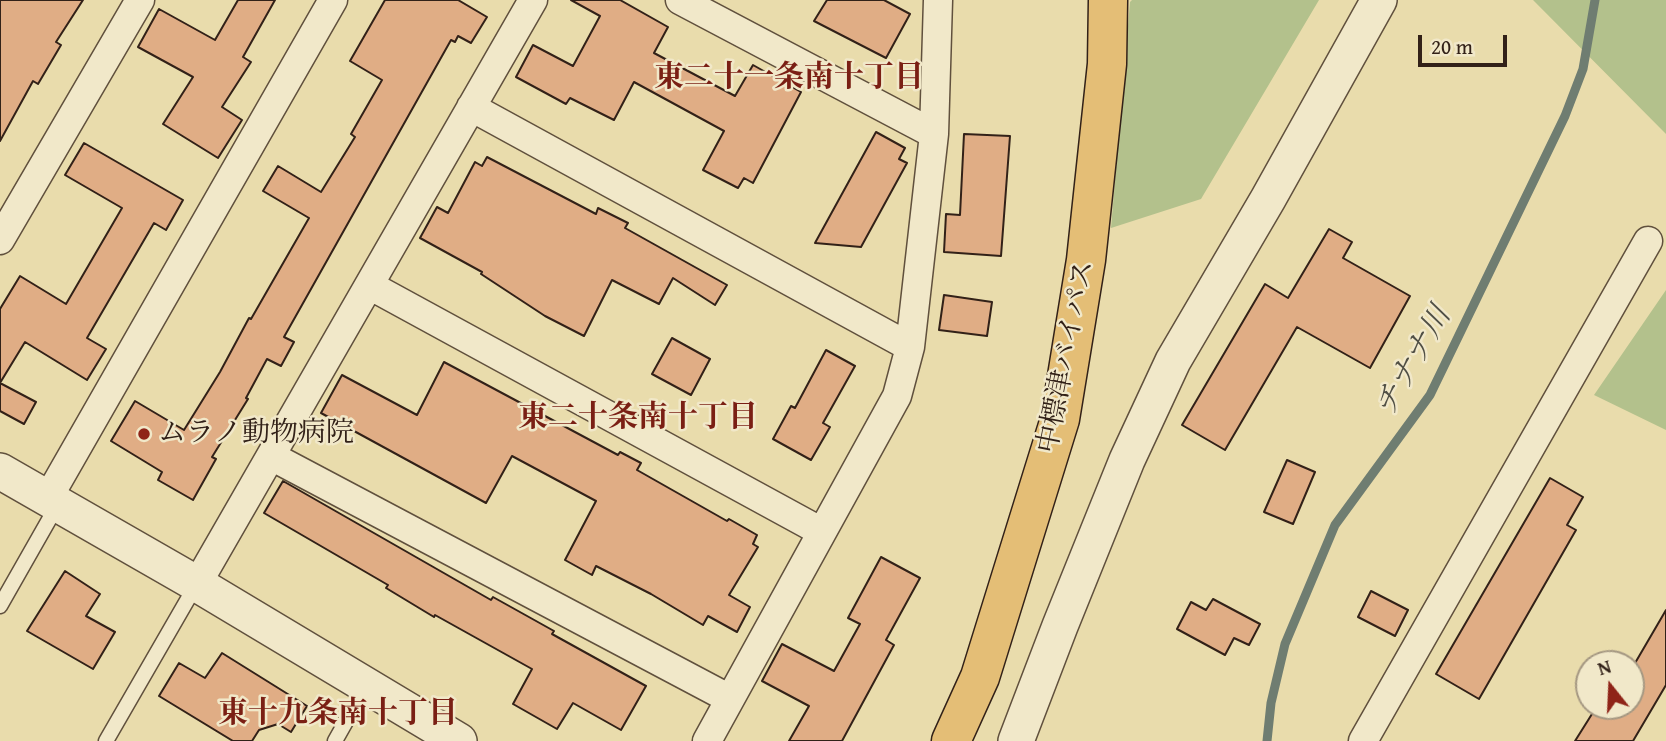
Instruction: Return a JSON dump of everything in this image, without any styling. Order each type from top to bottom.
[{"type":"highway","name":"中標津バイパス","points":[[951,741],[980,677],[1060,419],[1091,219],[1107,64],[1108,0]]},
{"type":"street","points":[[0,240],[140,0]]},
{"type":"street","points":[[53,501],[333,0]]},
{"type":"street","points":[[197,584],[533,0]]},
{"type":"street","points":[[680,0],[934,134]]},
{"type":"street","points":[[707,741],[897,396],[910,347],[934,134],[938,0]]},
{"type":"street","points":[[1016,741],[1127,460],[1173,361],[1268,199],[1379,0]]},
{"type":"street","points":[[471,107],[910,347]]},
{"type":"street","points":[[1363,741],[1648,241]]},
{"type":"street","points":[[369,285],[822,532]]},
{"type":"street","points":[[271,456],[730,699]]},
{"type":"street","points":[[0,471],[197,584],[459,741]]},
{"type":"lane","points":[[0,606],[53,501]]},
{"type":"lane","points":[[106,741],[197,584]]},
{"type":"lane","points":[[335,741],[366,686]]},
{"type":"green space","points":[[1319,0],[1201,199],[1111,228],[1130,2]]},
{"type":"green space","points":[[1533,0],[1666,0],[1666,134]]},
{"type":"green space","points":[[1666,290],[1666,430],[1594,395]]},
{"type":"building","points":[[0,0],[83,0],[56,42],[61,45],[38,84],[33,81],[0,141]]},
{"type":"building","points":[[238,0],[275,0],[243,57],[251,62],[222,107],[242,120],[218,158],[163,124],[193,77],[138,47],[159,9],[215,40]]},
{"type":"building","points":[[385,0],[458,0],[487,17],[471,43],[458,36],[455,42],[451,40],[284,337],[294,342],[281,366],[267,359],[246,398],[248,399],[212,457],[216,459],[193,500],[158,480],[162,472],[111,441],[135,401],[184,430],[309,218],[263,191],[278,166],[321,192],[355,137],[351,134],[382,80],[350,61]]},
{"type":"building","points":[[571,0],[620,0],[668,27],[654,53],[735,96],[753,65],[801,92],[753,183],[744,178],[738,188],[703,170],[724,131],[634,82],[614,120],[570,98],[566,104],[516,77],[533,45],[573,66],[600,16]]},
{"type":"building","points":[[827,0],[884,0],[910,14],[886,58],[814,21]]},
{"type":"building","points":[[876,132],[905,148],[899,159],[907,163],[861,247],[815,243]]},
{"type":"building","points":[[964,134],[1010,136],[1001,256],[944,252],[946,214],[960,215]]},
{"type":"building","points":[[84,143],[183,200],[166,230],[154,223],[87,338],[106,349],[87,380],[25,342],[0,383],[0,309],[20,276],[66,304],[122,208],[65,175]]},
{"type":"building","points":[[487,157],[596,214],[598,208],[628,223],[625,228],[727,285],[715,305],[673,278],[659,304],[612,280],[584,336],[545,316],[481,274],[482,272],[420,238],[437,207],[448,213],[475,162],[482,166]]},
{"type":"building","points":[[1329,229],[1352,242],[1343,258],[1410,296],[1370,368],[1297,327],[1225,450],[1182,425],[1265,284],[1288,298]]},
{"type":"building","points":[[944,295],[992,302],[987,336],[939,330]]},
{"type":"building","points":[[672,338],[710,359],[691,395],[652,374]]},
{"type":"building","points":[[826,350],[855,366],[823,423],[830,427],[811,460],[773,439],[791,406],[795,408]]},
{"type":"building","points":[[444,362],[618,455],[620,452],[641,463],[637,470],[757,535],[753,544],[758,547],[729,595],[750,607],[737,632],[708,616],[703,625],[596,566],[592,575],[565,560],[596,501],[512,456],[486,503],[321,413],[342,375],[417,415]]},
{"type":"building","points":[[0,383],[36,402],[24,424],[0,411]]},
{"type":"building","points":[[1287,460],[1315,472],[1293,524],[1264,512]]},
{"type":"building","points":[[1550,478],[1583,497],[1567,525],[1576,530],[1479,699],[1436,674]]},
{"type":"building","points":[[283,481],[491,600],[493,597],[554,631],[552,634],[646,686],[621,730],[573,703],[557,729],[513,704],[532,669],[435,615],[434,617],[386,588],[388,585],[264,513]]},
{"type":"building","points":[[881,557],[920,578],[886,640],[894,645],[842,741],[789,741],[809,706],[762,681],[782,644],[834,671],[860,624],[848,618]]},
{"type":"building","points":[[65,571],[100,594],[86,616],[115,632],[93,669],[27,631]]},
{"type":"building","points":[[1371,591],[1408,610],[1395,636],[1358,617]]},
{"type":"building","points":[[1213,599],[1260,624],[1249,645],[1234,638],[1225,655],[1177,629],[1191,602],[1206,610]]},
{"type":"building","points":[[1666,610],[1666,685],[1633,741],[1575,741],[1588,720],[1645,720],[1645,650],[1643,650]]},
{"type":"building","points":[[222,653],[307,706],[291,732],[278,724],[259,730],[252,741],[233,741],[159,696],[179,663],[205,678]]},
{"type":"waterway","name":"チナナ川","points":[[1267,741],[1271,703],[1285,644],[1335,525],[1430,395],[1565,116],[1583,69],[1595,0]]},
{"type":"place","name":"ムラノ動物病院","points":[[144,434]]},
{"type":"district","name":"東二十一条南十丁目","points":[[789,78]]},
{"type":"district","name":"東二十条南十丁目","points":[[638,418]]},
{"type":"district","name":"東十九条南十丁目","points":[[338,714]]}]
